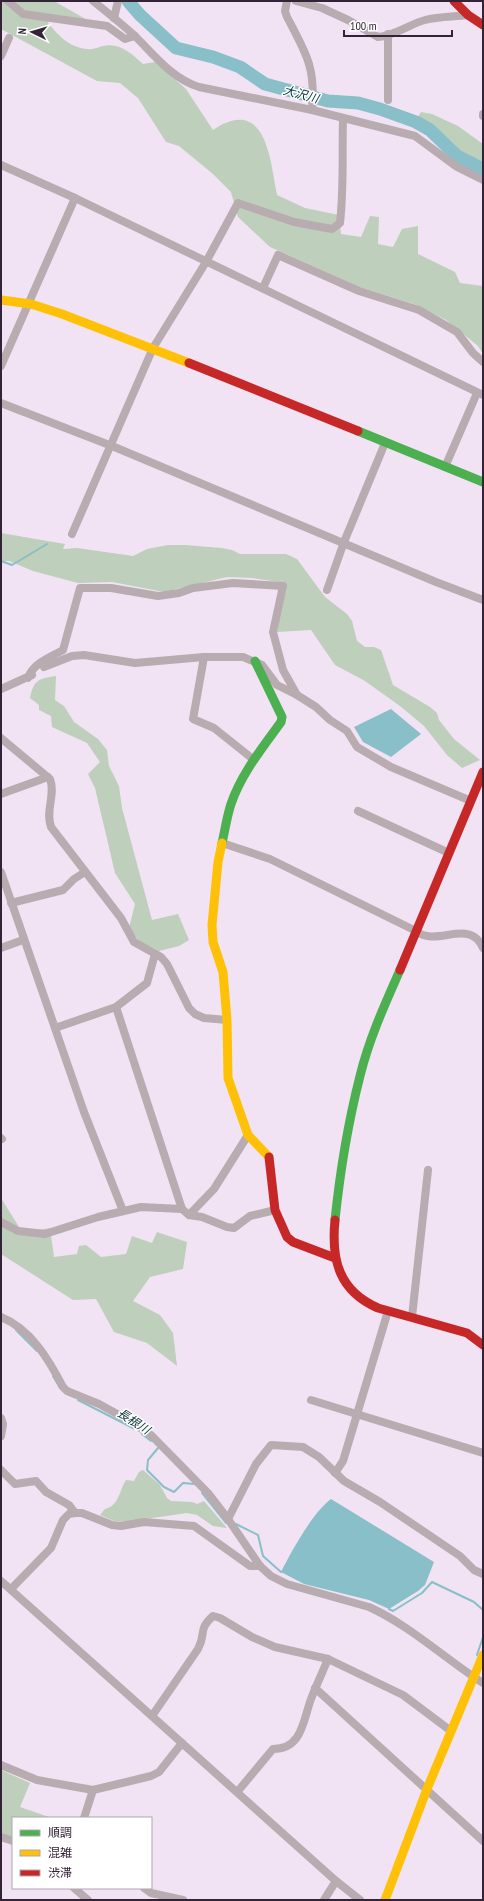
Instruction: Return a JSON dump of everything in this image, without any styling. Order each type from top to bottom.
[{"type":"street","points":[[8,1],[24,14],[107,26],[125,39],[135,36]]},
{"type":"street","points":[[93,1],[135,36],[170,70],[187,83],[199,87],[312,108],[343,119],[415,136],[457,167],[483,180]]},
{"type":"street","points":[[114,18],[118,1]]},
{"type":"street","points":[[287,1],[285,12],[305,52],[312,71],[312,108]]},
{"type":"street","points":[[296,1],[322,8],[342,17],[375,36],[380,37],[424,20],[444,16],[468,15]]},
{"type":"street","points":[[454,1],[468,15],[483,24]]},
{"type":"street","points":[[388,34],[388,100]]},
{"type":"street","points":[[1,56],[9,38]]},
{"type":"street","points":[[72,534],[112,446],[153,348],[206,262],[238,203],[294,222],[332,229],[340,223],[343,192],[343,119]]},
{"type":"street","points":[[1,165],[75,198],[480,394],[445,467]]},
{"type":"street","points":[[1,366],[75,198]]},
{"type":"street","points":[[263,288],[278,255],[359,291],[420,310],[456,332],[473,353],[483,362]]},
{"type":"street","points":[[1,300],[29,304],[62,314],[153,348],[483,482]]},
{"type":"street","points":[[1,403],[112,446],[344,542],[436,582],[483,600]]},
{"type":"street","points":[[327,590],[344,542],[385,443]]},
{"type":"street","points":[[28,678],[30,672],[35,666],[63,650],[80,588],[111,588],[158,596],[179,593],[193,588],[233,583],[283,586],[273,632],[283,670],[297,695]]},
{"type":"street","points":[[1,689],[28,678],[46,665],[72,656],[84,655],[135,664],[204,657],[243,657],[262,665],[277,685],[316,707],[330,720],[347,731],[357,747],[391,767],[471,801]]},
{"type":"street","points":[[204,657],[193,719],[214,728],[254,760]]},
{"type":"street","points":[[255,661],[282,717],[281,722],[254,760],[238,787],[231,804],[222,843],[212,926],[213,942],[223,972],[227,1020],[228,1078],[248,1134],[270,1158],[275,1210],[287,1237],[293,1242],[335,1258]]},
{"type":"street","points":[[1,738],[48,777],[52,786],[48,819],[50,823],[85,872],[121,918],[134,942],[161,957],[167,964],[189,1008],[195,1014],[204,1018],[227,1020]]},
{"type":"street","points":[[483,772],[372,1037],[360,1076],[339,1181],[333,1242],[335,1258],[342,1277],[353,1292],[369,1304],[412,1318],[462,1331],[483,1345]]},
{"type":"street","points":[[1,794],[48,777]]},
{"type":"street","points":[[358,811],[449,853]]},
{"type":"street","points":[[222,843],[270,859],[416,931],[421,935],[428,937],[451,934],[472,935],[479,940],[483,948]]},
{"type":"street","points":[[1,872],[23,940],[84,1112],[123,1210]]},
{"type":"street","points":[[11,903],[63,890],[74,879],[85,872]]},
{"type":"street","points":[[1,948],[23,940]]},
{"type":"street","points":[[55,1028],[116,1007],[147,983],[155,954]]},
{"type":"street","points":[[116,1007],[185,1212]]},
{"type":"street","points":[[185,1212],[214,1189],[248,1134]]},
{"type":"street","points":[[412,1318],[428,1170]]},
{"type":"street","points":[[1,1222],[18,1231],[45,1234],[123,1210],[141,1207],[185,1212],[227,1227],[234,1228],[250,1216],[275,1210]]},
{"type":"street","points":[[335,1473],[343,1461],[388,1311]]},
{"type":"street","points":[[1,1317],[17,1327],[47,1357],[63,1387],[122,1416],[151,1435],[208,1493],[228,1519],[260,1566],[270,1576],[287,1584],[369,1607],[379,1612],[483,1683]]},
{"type":"street","points":[[310,1400],[483,1453]]},
{"type":"street","points":[[1,1418],[3,1424],[1,1436]]},
{"type":"street","points":[[228,1519],[256,1464],[271,1445],[304,1447],[319,1456],[344,1481],[380,1502],[460,1556],[474,1570],[483,1574]]},
{"type":"street","points":[[1,1470],[15,1484],[36,1481],[46,1492],[69,1505],[75,1513]]},
{"type":"street","points":[[12,1589],[51,1548],[64,1520],[69,1514],[75,1513],[82,1513],[112,1525],[121,1526],[144,1522],[194,1526],[250,1566],[260,1566]]},
{"type":"street","points":[[1,1580],[182,1743],[238,1791],[336,1881],[360,1900]]},
{"type":"street","points":[[152,1716],[198,1649],[203,1639],[202,1632],[204,1624],[213,1616],[220,1618],[252,1637],[275,1647],[328,1659],[403,1695],[451,1731]]},
{"type":"street","points":[[384,1900],[427,1789],[483,1655]]},
{"type":"street","points":[[238,1791],[273,1750],[291,1744],[296,1739],[303,1728],[307,1709],[328,1659]]},
{"type":"street","points":[[315,1688],[483,1841]]},
{"type":"street","points":[[1,1765],[37,1780],[93,1790],[151,1776],[159,1772],[182,1743]]},
{"type":"street","points":[[84,1817],[93,1790]]},
{"type":"street","points":[[1,1837],[12,1842]]},
{"type":"street","points":[[324,1900],[336,1881]]},
{"type":"street","points":[[75,1889],[88,1900]]},
{"type":"street","points":[[145,1889],[151,1893],[183,1900]]},
{"type":"green space","points":[[1,1],[54,1],[89,21],[51,15],[48,23],[70,44],[90,49],[109,45],[120,47],[143,64],[155,62],[186,89],[213,130],[231,121],[244,120],[255,126],[268,149],[277,195],[305,208],[339,215],[341,234],[361,237],[370,216],[379,217],[378,244],[393,247],[402,229],[418,226],[418,254],[455,272],[460,283],[483,286],[483,354],[478,346],[446,320],[414,304],[362,288],[270,247],[238,217],[231,192],[213,174],[179,146],[166,142],[138,98],[120,83],[97,81],[1,29]]},
{"type":"green space","points":[[421,112],[432,114],[458,126],[483,144],[483,165],[463,157],[418,117]]},
{"type":"green space","points":[[1,533],[65,544],[63,549],[77,548],[133,556],[147,549],[168,545],[185,545],[222,548],[232,550],[240,554],[286,554],[297,559],[325,597],[347,614],[352,621],[357,641],[365,647],[374,647],[381,650],[393,685],[430,707],[437,713],[439,720],[454,739],[480,760],[462,768],[447,755],[424,726],[400,706],[365,681],[335,665],[311,630],[277,632],[285,583],[252,578],[227,577],[168,591],[159,591],[112,582],[78,583],[33,571],[9,561],[1,561]]},
{"type":"green space","points":[[56,676],[55,700],[64,706],[74,722],[98,739],[107,750],[109,766],[119,786],[122,808],[152,920],[178,914],[189,940],[179,946],[159,951],[139,941],[129,928],[135,904],[115,873],[95,788],[88,774],[100,762],[87,743],[52,727],[51,716],[39,710],[39,705],[30,698],[33,687],[38,681]]},
{"type":"green space","points":[[1,1198],[19,1227],[31,1231],[50,1228],[54,1257],[77,1254],[79,1246],[86,1245],[101,1257],[126,1254],[132,1236],[152,1243],[157,1232],[187,1242],[183,1269],[150,1277],[133,1301],[160,1315],[173,1333],[177,1366],[147,1343],[114,1332],[96,1299],[73,1300],[1,1254]]},
{"type":"green space","points":[[143,1470],[160,1485],[167,1498],[171,1501],[192,1502],[197,1504],[204,1501],[227,1528],[213,1526],[197,1515],[187,1513],[125,1522],[114,1521],[100,1515],[105,1509],[113,1505],[116,1501],[126,1480],[134,1481],[139,1472]]},
{"type":"green space","points":[[1,1770],[30,1783],[20,1807],[49,1817],[12,1817],[12,1838],[1,1833]]},
{"type":"water","points":[[391,709],[421,734],[391,757],[363,742],[354,727]]},
{"type":"water","points":[[331,1499],[434,1562],[425,1585],[389,1609],[369,1600],[304,1584],[281,1572],[296,1544],[310,1523],[324,1505]]},
{"type":"waterway","name":"大沢川","points":[[128,1],[140,15],[176,48],[213,57],[240,67],[265,84],[328,101],[358,103],[416,122],[430,130],[457,156],[483,169]]},
{"type":"waterway","points":[[1,561],[12,565],[47,544]]},
{"type":"waterway","name":"長根川","points":[[16,1330],[37,1351]]},
{"type":"waterway","name":"長根川","points":[[53,1376],[60,1388]]},
{"type":"waterway","name":"長根川","points":[[78,1400],[135,1429]]},
{"type":"waterway","name":"長根川","points":[[142,1434],[151,1441]]},
{"type":"waterway","name":"長根川","points":[[158,1448],[148,1460],[147,1470],[164,1487],[174,1492],[183,1483],[194,1484]]},
{"type":"waterway","name":"長根川","points":[[202,1493],[226,1523]]},
{"type":"waterway","name":"長根川","points":[[236,1524],[258,1535],[263,1556],[281,1572]]},
{"type":"waterway","points":[[389,1609],[393,1611],[422,1593],[432,1582],[474,1602],[483,1610]]},
{"type":"waterway","points":[[477,1655],[483,1637]]},
{"type":"traffic: fast","points":[[358,431],[483,482]]},
{"type":"traffic: fast","points":[[222,843],[228,813],[240,782],[246,771],[281,722],[282,717],[255,661]]},
{"type":"traffic: fast","points":[[335,1220],[345,1148],[360,1076],[373,1035],[400,970]]},
{"type":"traffic: slow","points":[[1,300],[31,304],[62,314],[189,363]]},
{"type":"traffic: slow","points":[[222,843],[218,862],[212,925],[213,942],[223,972],[227,1020],[228,1078],[248,1135],[269,1157]]},
{"type":"traffic: slow","points":[[385,1900],[427,1789],[483,1655]]},
{"type":"traffic: jam","points":[[454,1],[468,15],[483,25]]},
{"type":"traffic: jam","points":[[189,363],[358,431]]},
{"type":"traffic: jam","points":[[400,970],[483,772]]},
{"type":"traffic: jam","points":[[269,1157],[275,1210],[287,1237],[293,1242],[335,1258]]},
{"type":"traffic: jam","points":[[335,1220],[335,1248],[340,1273],[354,1293],[378,1308],[467,1333],[483,1345]]}]
